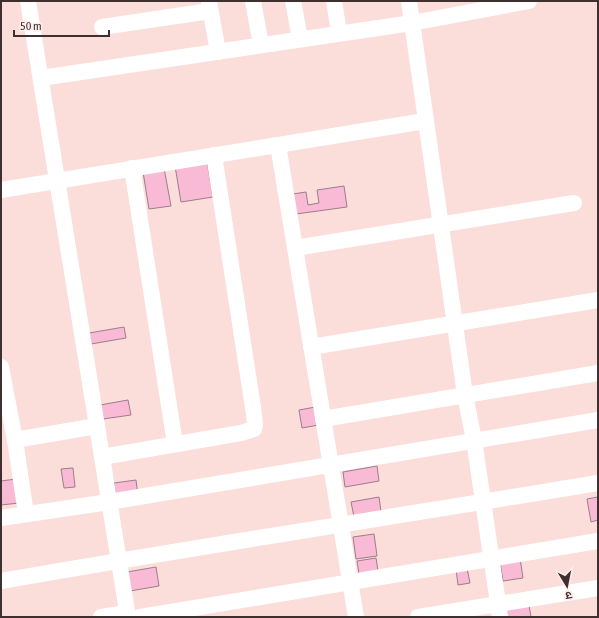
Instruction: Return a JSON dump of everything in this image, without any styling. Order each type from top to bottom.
[{"type":"street","points":[[28,1],[118,560],[132,616]]},
{"type":"street","points":[[253,1],[261,45]]},
{"type":"street","points":[[293,1],[300,39]]},
{"type":"street","points":[[334,1],[339,33]]},
{"type":"street","points":[[409,1],[465,395],[474,440],[499,610]]},
{"type":"street","points":[[40,78],[412,23],[472,6],[529,1]]},
{"type":"street","points":[[102,27],[209,6],[218,52]]},
{"type":"street","points":[[1,190],[425,121]]},
{"type":"street","points":[[278,145],[356,617]]},
{"type":"street","points":[[102,457],[250,431],[254,429],[255,426],[214,155]]},
{"type":"street","points":[[132,168],[175,444]]},
{"type":"street","points":[[295,248],[574,203]]},
{"type":"street","points":[[312,347],[598,300]]},
{"type":"street","points":[[1,367],[15,440],[26,514]]},
{"type":"street","points":[[323,419],[598,373]]},
{"type":"street","points":[[1,518],[109,502],[598,420]]},
{"type":"street","points":[[15,440],[97,426]]},
{"type":"street","points":[[1,581],[118,560],[598,483]]},
{"type":"street","points":[[101,617],[132,616],[351,582],[598,541]]},
{"type":"street","points":[[418,617],[499,610],[598,588]]},
{"type":"building","points":[[207,161],[213,197],[181,202],[175,166]]},
{"type":"building","points":[[164,168],[171,206],[149,209],[143,172]]},
{"type":"building","points":[[344,186],[347,207],[296,214],[293,194],[306,192],[308,205],[319,203],[317,190]]},
{"type":"building","points":[[124,327],[126,338],[91,344],[89,333]]},
{"type":"building","points":[[128,400],[131,415],[103,419],[100,405]]},
{"type":"building","points":[[321,406],[324,424],[302,428],[299,410]]},
{"type":"building","points":[[377,466],[379,481],[345,487],[343,472]]},
{"type":"building","points":[[73,468],[75,487],[64,488],[61,469]]},
{"type":"building","points":[[16,479],[19,503],[1,505],[1,481]]},
{"type":"building","points":[[136,480],[138,496],[116,498],[114,483]]},
{"type":"building","points":[[379,497],[381,512],[354,517],[351,502]]},
{"type":"building","points":[[598,497],[598,520],[591,522],[587,499]]},
{"type":"building","points":[[374,534],[377,556],[356,559],[353,537]]},
{"type":"building","points":[[376,558],[379,577],[360,580],[357,561]]},
{"type":"building","points":[[520,558],[523,578],[503,581],[500,562]]},
{"type":"building","points":[[156,567],[159,586],[130,591],[127,572]]},
{"type":"building","points":[[467,568],[470,583],[458,585],[456,569]]},
{"type":"building","points":[[529,605],[531,617],[506,617],[505,608]]}]
